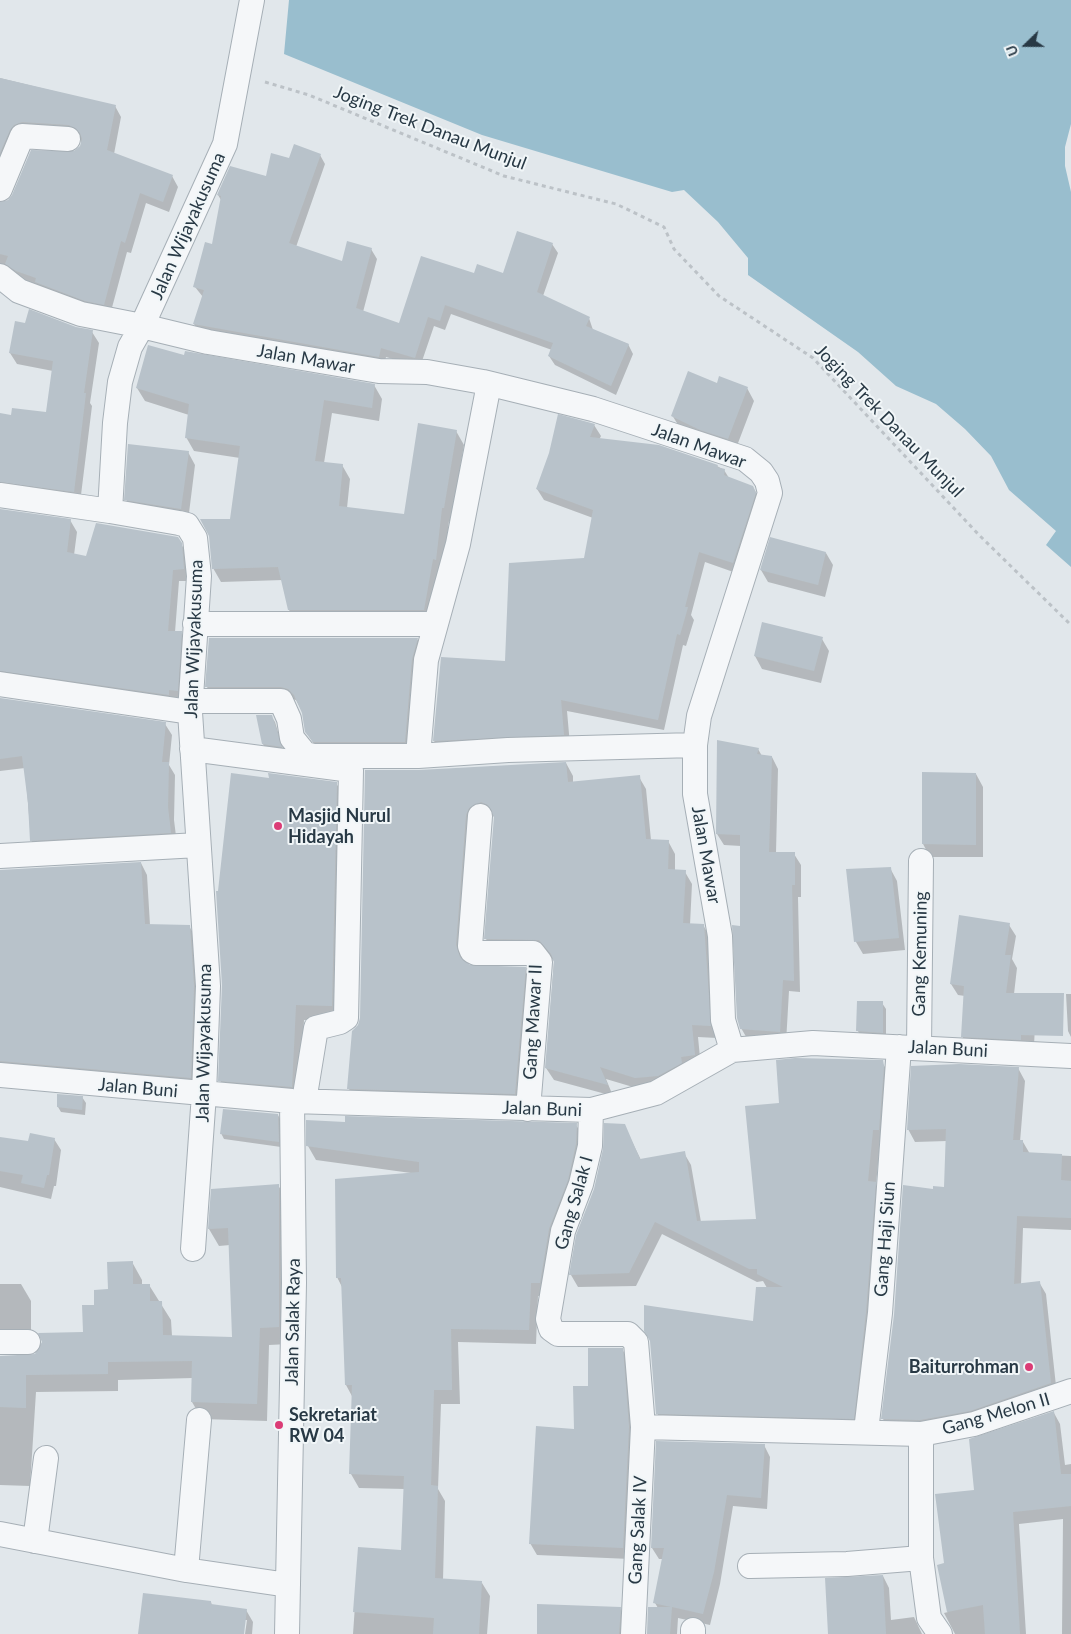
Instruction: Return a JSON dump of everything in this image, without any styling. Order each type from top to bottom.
[{"type":"street","name":"Jalan Wijayakusuma","points":[[193,1249],[204,1094],[208,986],[190,706],[199,576],[195,538],[187,525],[110,511],[115,423],[120,382],[130,347],[142,326],[225,144],[252,0]]},
{"type":"street","points":[[0,189],[22,136],[68,139]]},
{"type":"street","name":"Jalan Mawar","points":[[0,276],[19,291],[81,314],[208,342],[379,372],[427,372],[489,384],[593,409],[745,459],[761,472],[767,481],[770,492],[699,716],[695,745],[695,794],[720,936],[723,1020],[732,1050]]},
{"type":"street","points":[[418,756],[426,660],[434,624],[458,544],[489,384]]},
{"type":"street","points":[[0,495],[110,511]]},
{"type":"street","points":[[195,624],[434,624]]},
{"type":"street","points":[[0,684],[190,706],[281,701],[290,719],[292,738],[305,754],[313,756],[418,756],[518,750],[695,745]]},
{"type":"street","name":"Jalan Salak Raya","points":[[192,749],[352,770],[346,1018],[340,1022],[316,1028],[298,1101],[287,1634]]},
{"type":"street","name":"Gang Mawar II","points":[[480,816],[470,946],[476,953],[533,953],[540,962],[528,1109]]},
{"type":"street","points":[[0,856],[198,845]]},
{"type":"street","name":"Gang Kemuning","points":[[909,1047],[918,966],[921,861]]},
{"type":"street","name":"Jalan Buni","points":[[0,1075],[298,1101],[591,1110],[656,1093],[732,1050],[813,1043],[1071,1056]]},
{"type":"street","name":"Gang Haji Siun","points":[[866,1431],[909,1047]]},
{"type":"street","name":"Gang Salak I","points":[[591,1110],[590,1146],[581,1184],[563,1231],[548,1319],[551,1329],[558,1334],[628,1334],[633,1337],[636,1342],[643,1427]]},
{"type":"street","points":[[0,1342],[28,1342]]},
{"type":"street","name":"Gang Melon II","points":[[643,1427],[866,1431],[921,1434],[974,1424],[1071,1392]]},
{"type":"street","points":[[186,1570],[199,1420]]},
{"type":"street","name":"Gang Salak IV","points":[[633,1634],[643,1427]]},
{"type":"street","points":[[921,1434],[921,1558],[929,1618],[940,1634]]},
{"type":"street","points":[[35,1541],[46,1458]]},
{"type":"street","points":[[0,1534],[186,1570],[288,1585]]},
{"type":"street","points":[[750,1566],[848,1564],[921,1558]]},
{"type":"path","name":"Joging Trek Danau Munjul","points":[[238,73],[309,95],[504,176],[616,204],[664,227],[674,249],[719,296],[813,358],[980,535],[1071,625]]},
{"type":"water","points":[[289,0],[1071,0],[1071,124],[1065,147],[1065,166],[1071,192],[1071,567],[1046,545],[1056,531],[1009,490],[991,456],[965,429],[936,404],[896,386],[858,352],[748,275],[748,258],[718,222],[684,190],[672,192],[482,135],[284,54]]},
{"type":"building","points":[[0,78],[116,105],[107,150],[173,175],[163,202],[140,193],[125,243],[121,241],[104,305],[85,301],[35,282],[36,278],[16,271],[5,264],[8,256],[0,254],[0,202],[8,200],[12,195],[31,150],[74,151],[80,146],[82,139],[80,133],[69,125],[22,122],[14,125],[10,130],[0,153]]},
{"type":"building","points":[[294,144],[321,154],[289,243],[342,261],[347,241],[372,248],[356,308],[399,323],[421,256],[474,273],[477,264],[503,273],[517,231],[553,243],[537,292],[590,317],[586,326],[629,344],[611,386],[548,356],[553,343],[445,305],[440,321],[428,317],[415,358],[381,348],[379,357],[193,324],[204,290],[193,287],[205,242],[212,244],[221,196],[217,195],[230,166],[266,176],[271,153],[289,158]]},
{"type":"building","points":[[29,309],[76,327],[93,330],[84,393],[86,393],[74,492],[0,482],[0,413],[11,415],[12,408],[46,412],[53,361],[9,353],[15,321],[25,323]]},
{"type":"building","points":[[148,345],[184,355],[185,351],[375,384],[372,408],[324,400],[315,461],[343,464],[339,506],[404,514],[418,423],[457,430],[444,508],[442,508],[436,560],[433,559],[424,610],[288,610],[278,567],[212,569],[209,536],[200,519],[230,519],[240,446],[185,438],[189,404],[136,388]]},
{"type":"building","points":[[688,371],[717,383],[719,376],[748,387],[728,439],[700,430],[671,416]]},
{"type":"building","points":[[558,414],[595,424],[590,437],[659,445],[718,465],[717,467],[725,469],[724,475],[753,486],[756,493],[733,563],[699,552],[685,607],[688,607],[680,635],[677,634],[658,720],[561,700],[564,735],[433,741],[441,657],[505,661],[509,563],[584,558],[593,510],[536,489],[549,453]]},
{"type":"building","points":[[128,444],[189,451],[181,509],[124,500]]},
{"type":"building","points":[[0,509],[71,519],[67,552],[86,556],[96,523],[178,537],[182,543],[184,569],[173,570],[168,631],[182,631],[178,691],[169,690],[169,695],[0,671]]},
{"type":"building","points":[[770,537],[826,552],[818,585],[760,570]]},
{"type":"building","points":[[762,622],[823,637],[814,671],[754,656]]},
{"type":"building","points":[[209,638],[418,638],[412,659],[405,742],[313,742],[305,732],[302,713],[294,695],[288,689],[281,687],[205,687]]},
{"type":"building","points":[[0,698],[166,722],[162,762],[169,762],[168,807],[171,833],[30,841],[28,803],[22,756],[0,759]]},
{"type":"building","points":[[256,715],[272,715],[282,747],[262,744]]},
{"type":"building","points":[[717,740],[759,748],[757,754],[772,756],[769,852],[795,852],[795,885],[792,885],[794,981],[783,980],[780,1032],[740,1029],[737,1018],[732,925],[740,926],[740,835],[716,834]]},
{"type":"building","points":[[566,762],[568,782],[640,775],[646,839],[669,840],[668,869],[686,870],[683,923],[704,924],[711,1026],[692,1025],[695,1055],[681,1057],[682,1063],[658,1076],[635,1078],[600,1067],[608,1085],[545,1068],[554,962],[551,954],[539,940],[484,939],[494,817],[488,805],[481,802],[469,808],[466,815],[456,945],[460,957],[470,965],[526,967],[515,1094],[347,1089],[352,1031],[358,1025],[360,1018],[365,770],[419,770]]},
{"type":"building","points":[[922,772],[976,773],[976,845],[922,844]]},
{"type":"building","points":[[231,773],[269,778],[268,773],[337,782],[332,1006],[296,1005],[292,1087],[218,1081],[222,985],[216,891],[218,891]]},
{"type":"building","points":[[141,862],[145,924],[190,925],[194,986],[191,1078],[0,1061],[0,870]]},
{"type":"building","points":[[891,867],[899,938],[854,942],[846,869]]},
{"type":"building","points":[[959,915],[1010,923],[1005,955],[1011,955],[1006,993],[1064,993],[1063,1036],[1021,1035],[1021,1040],[961,1037],[964,986],[950,984]]},
{"type":"building","points":[[857,1001],[883,1001],[883,1033],[856,1031]]},
{"type":"building","points":[[795,1058],[883,1060],[884,1066],[879,1130],[873,1130],[868,1181],[876,1182],[866,1312],[854,1419],[656,1414],[650,1341],[644,1331],[644,1305],[753,1321],[756,1287],[783,1287],[757,1274],[757,1269],[749,1269],[655,1222],[629,1273],[569,1275],[576,1235],[594,1189],[603,1149],[604,1123],[625,1124],[640,1159],[685,1151],[697,1221],[756,1219],[745,1106],[779,1103],[776,1060]]},
{"type":"building","points":[[959,1064],[1019,1067],[1013,1140],[1023,1140],[1023,1152],[1062,1154],[1061,1180],[1071,1181],[1071,1218],[1017,1216],[1014,1284],[1040,1281],[1051,1383],[970,1411],[920,1420],[881,1419],[894,1315],[903,1185],[933,1189],[933,1186],[944,1187],[946,1129],[907,1130],[911,1066]]},
{"type":"building","points":[[57,1094],[83,1096],[82,1110],[57,1107]]},
{"type":"building","points":[[223,1109],[278,1114],[279,1142],[220,1134]]},
{"type":"building","points":[[345,1116],[577,1123],[576,1144],[568,1180],[549,1229],[540,1283],[531,1283],[529,1330],[451,1329],[452,1390],[434,1390],[431,1485],[438,1486],[435,1578],[482,1581],[479,1634],[433,1634],[434,1618],[353,1612],[358,1547],[401,1550],[404,1476],[349,1474],[352,1385],[345,1385],[341,1278],[336,1278],[335,1179],[419,1172],[419,1162],[306,1146],[306,1120],[345,1122]]},
{"type":"building","points":[[30,1133],[55,1138],[49,1175],[47,1175],[44,1188],[21,1183],[23,1175],[0,1171],[0,1137],[28,1141]]},
{"type":"building","points":[[279,1184],[279,1327],[260,1328],[257,1404],[191,1402],[192,1361],[108,1362],[108,1374],[26,1375],[26,1408],[0,1407],[0,1356],[35,1354],[42,1342],[38,1333],[83,1332],[82,1305],[94,1305],[94,1290],[108,1289],[107,1262],[133,1261],[133,1284],[150,1284],[150,1301],[162,1301],[163,1335],[232,1337],[228,1228],[208,1229],[211,1189]]},
{"type":"building","points":[[588,1348],[623,1348],[629,1427],[623,1548],[529,1544],[536,1426],[574,1429],[573,1386],[588,1386]]},
{"type":"building","points":[[1054,1411],[1061,1474],[1071,1474],[1071,1506],[1013,1512],[1020,1634],[985,1634],[983,1605],[947,1612],[937,1565],[944,1563],[935,1494],[974,1490],[969,1439]]},
{"type":"building","points":[[656,1441],[765,1444],[761,1498],[727,1495],[714,1572],[703,1614],[672,1607],[670,1634],[647,1634],[648,1607],[671,1607],[653,1603],[664,1548],[651,1548]]},
{"type":"building","points":[[883,1575],[886,1634],[828,1634],[825,1578]]},
{"type":"building","points":[[143,1593],[211,1601],[211,1604],[247,1609],[244,1634],[138,1634]]},
{"type":"building","points":[[537,1604],[621,1607],[619,1634],[537,1634]]},
{"type":"place","name":"Masjid Nurul Hidayah","points":[[278,826]]},
{"type":"place","name":"Baiturrohman","points":[[1029,1367]]},
{"type":"place","name":"Sekretariat RW 04","points":[[279,1425]]}]
